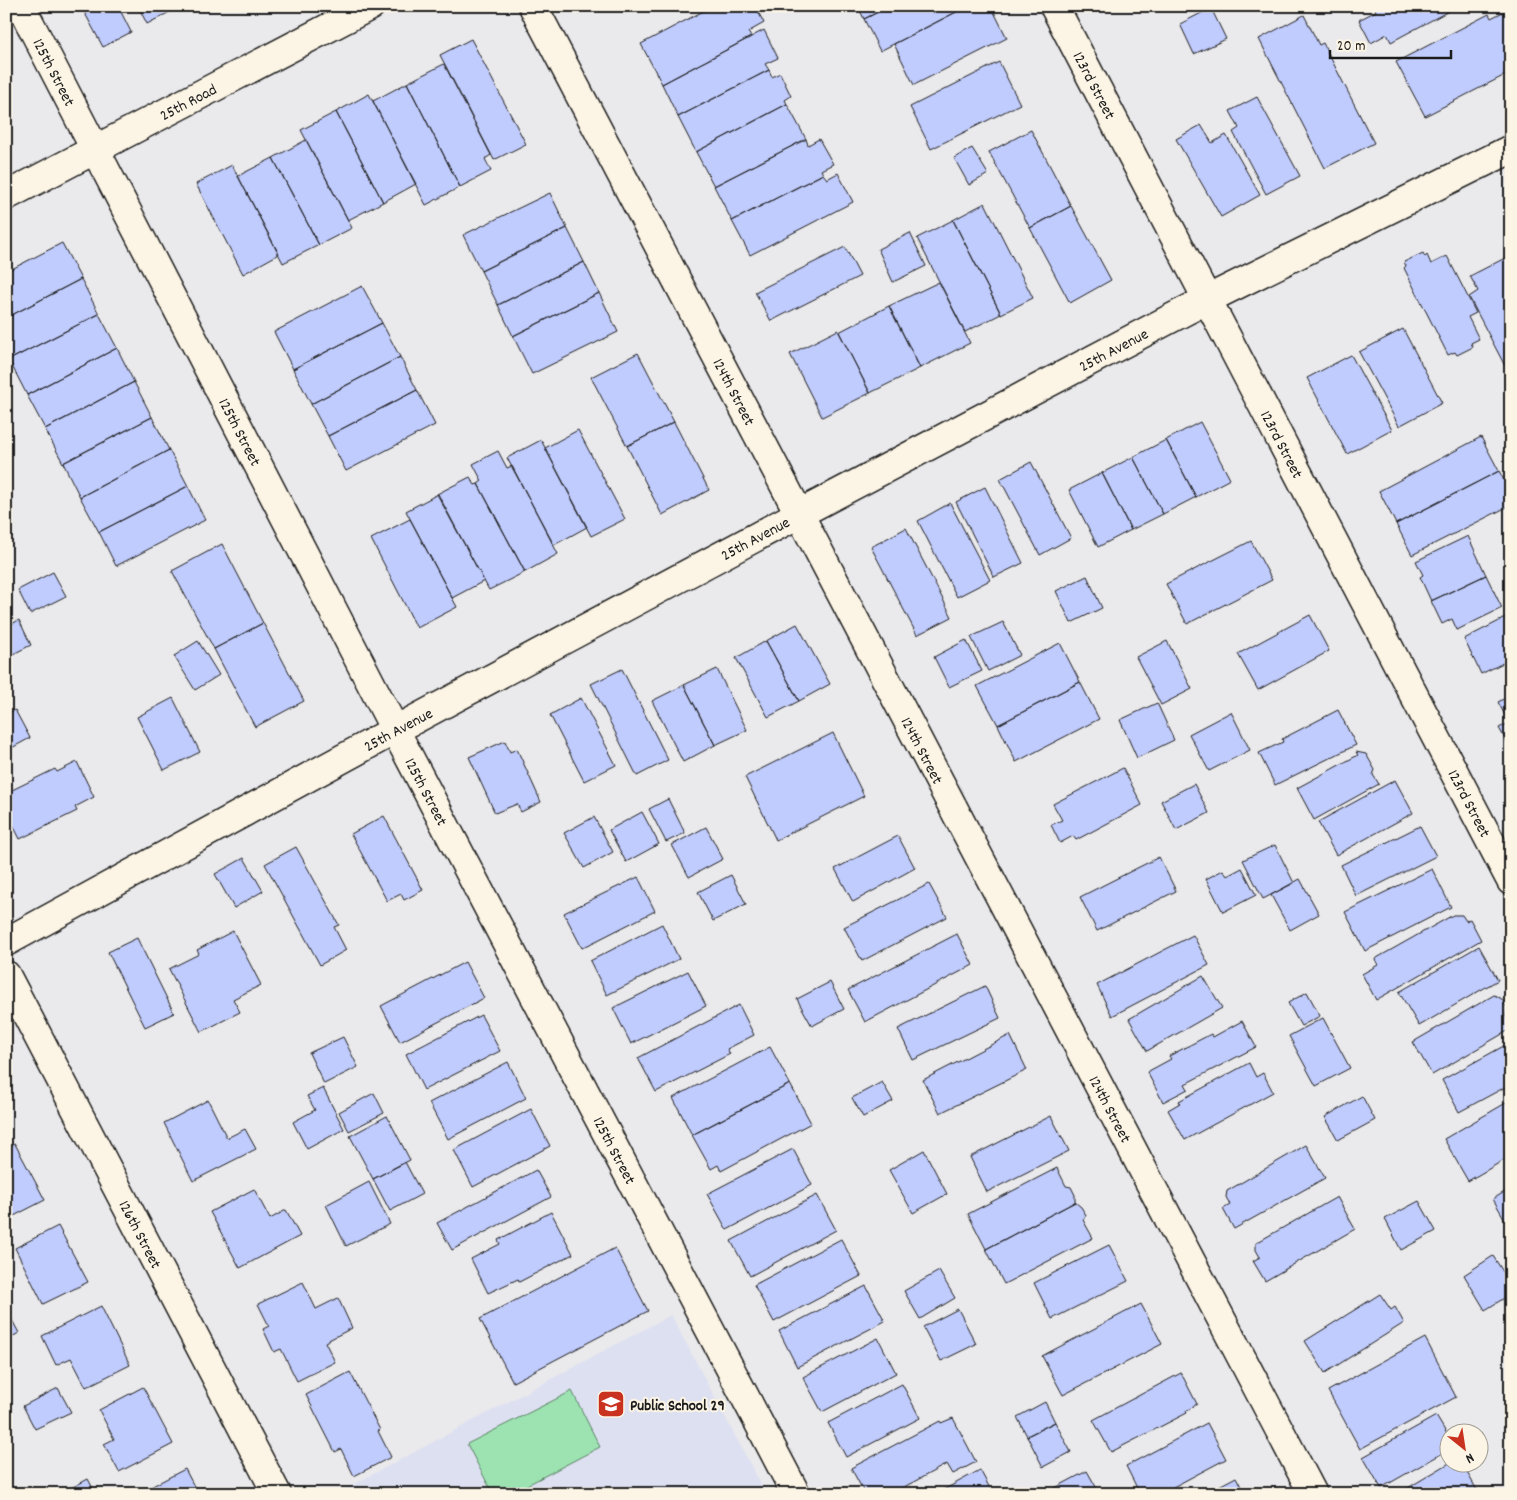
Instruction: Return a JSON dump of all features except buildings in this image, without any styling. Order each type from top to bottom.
[{"type":"street","name":"125th Street","points":[[21,6],[395,730],[796,1494]]},
{"type":"street","name":"25th Road","points":[[6,196],[370,6]]},
{"type":"street","name":"124th Street","points":[[533,6],[1314,1494]]},
{"type":"street","name":"123rd Street","points":[[1054,6],[1511,881]]},
{"type":"street","name":"25th Avenue","points":[[6,942],[395,730],[799,514],[1206,300],[1511,149]]},
{"type":"street","name":"126th Street","points":[[6,975],[277,1494]]},
{"type":"shaded area","name":"Public School 29","points":[[671,1315],[766,1494],[336,1494]]},
{"type":"green space","points":[[572,1391],[600,1447],[510,1494],[493,1494],[467,1444]]},
{"type":"place","name":"Public School 29","points":[[611,1404]]}]
